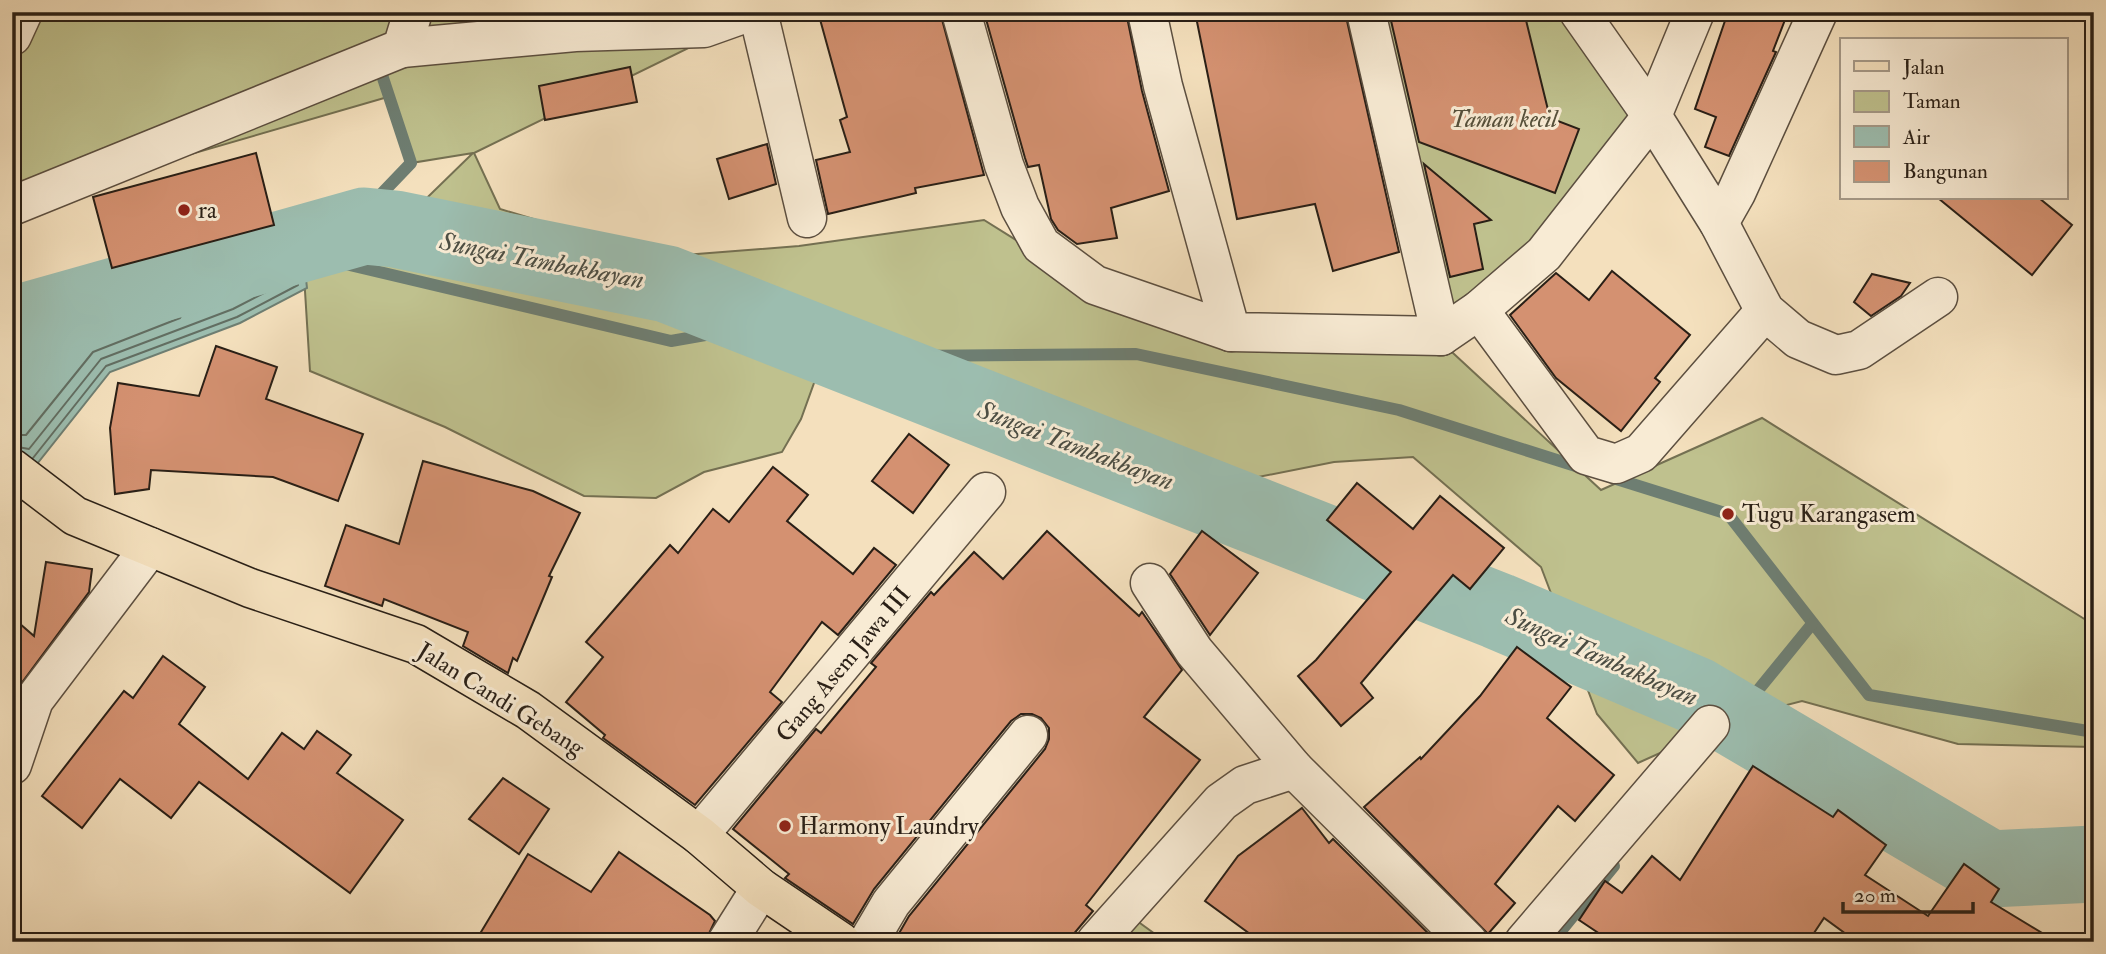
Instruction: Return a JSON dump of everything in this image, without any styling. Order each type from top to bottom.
[{"type":"main road","name":"Jalan Candi Gebang","points":[[24,477],[75,516],[250,588],[416,644],[528,710],[699,835],[761,888],[841,942]]},
{"type":"street","points":[[12,36],[23,12]]},
{"type":"street","points":[[12,206],[340,71],[402,37],[704,28],[749,12]]},
{"type":"street","points":[[758,12],[807,218]]},
{"type":"street","points":[[961,12],[1004,165],[1020,207],[1041,245],[1095,285],[1231,332],[1441,336],[1479,310],[1544,254],[1652,116],[1695,12]]},
{"type":"street","points":[[1147,12],[1163,86],[1231,332]]},
{"type":"street","points":[[1366,12],[1441,336]]},
{"type":"street","points":[[1579,12],[1652,116],[1719,223],[1765,311],[1798,339],[1836,355],[1858,351],[1938,297]]},
{"type":"street","points":[[1719,223],[1736,193],[1818,12]]},
{"type":"street","points":[[1479,310],[1586,455],[1616,464],[1641,453],[1765,311]]},
{"type":"street","name":"Gang Asem Jawa III","points":[[699,835],[986,492]]},
{"type":"street","points":[[12,765],[34,700],[150,547]]},
{"type":"street","points":[[1150,583],[1194,651],[1294,769],[1468,942]]},
{"type":"street","points":[[1524,942],[1710,725]]},
{"type":"street","points":[[868,942],[891,903],[1028,735]]},
{"type":"street","points":[[1096,942],[1221,802],[1245,785],[1294,769]]},
{"type":"street","points":[[727,942],[761,888]]},
{"type":"green space","points":[[12,12],[661,12],[709,38],[474,153],[500,209],[603,240],[684,255],[799,246],[984,220],[1093,288],[1230,342],[1440,341],[1601,490],[1762,418],[2094,625],[2094,747],[1958,744],[1802,701],[1740,717],[1638,763],[1597,714],[1541,567],[1413,457],[1334,462],[1147,499],[1002,455],[868,343],[720,284],[429,235],[667,284],[827,347],[801,419],[782,452],[704,472],[656,498],[584,496],[445,427],[310,371],[302,243],[364,226],[395,229],[473,153],[411,163],[391,96],[12,206]]},
{"type":"green space","name":"Taman kecil","points":[[1370,12],[1573,12],[1644,113],[1541,249],[1442,328]]},
{"type":"green space","points":[[1122,910],[1166,942],[1094,942]]},
{"type":"water","points":[[302,243],[307,288],[240,323],[110,372],[29,474],[12,459],[12,337]]},
{"type":"building","points":[[818,12],[940,12],[984,175],[915,188],[916,193],[828,214],[816,160],[850,152],[840,120],[847,117]]},
{"type":"building","points":[[984,12],[1126,12],[1142,91],[1169,191],[1111,208],[1117,238],[1077,244],[1058,230],[1051,219],[1039,165],[1028,167],[1025,158]]},
{"type":"building","points":[[1195,12],[1345,12],[1399,252],[1333,271],[1315,204],[1237,219]]},
{"type":"building","points":[[1389,12],[1524,12],[1550,118],[1579,129],[1555,193],[1419,142]]},
{"type":"building","points":[[1728,12],[1788,12],[1773,51],[1776,52],[1729,156],[1705,147],[1716,117],[1695,109]]},
{"type":"building","points":[[630,67],[637,102],[545,120],[539,86]]},
{"type":"building","points":[[767,144],[776,184],[729,199],[717,159]]},
{"type":"building","name":"ra","points":[[256,153],[274,225],[112,268],[93,197]]},
{"type":"building","points":[[1424,164],[1491,220],[1474,224],[1483,269],[1450,277]]},
{"type":"building","points":[[1940,200],[2041,200],[2072,225],[2032,275]]},
{"type":"building","points":[[1612,271],[1690,335],[1655,378],[1660,382],[1621,431],[1556,378],[1510,315],[1556,273],[1589,300]]},
{"type":"building","points":[[1872,274],[1910,283],[1901,296],[1871,316],[1854,302]]},
{"type":"building","points":[[216,346],[277,367],[266,399],[363,434],[338,501],[273,477],[151,470],[149,489],[115,494],[110,428],[118,383],[199,396]]},
{"type":"building","points":[[909,434],[949,465],[913,513],[872,481]]},
{"type":"building","points":[[423,461],[533,491],[580,513],[549,576],[552,577],[517,661],[513,658],[508,673],[463,646],[468,632],[384,599],[382,606],[325,586],[346,525],[399,544]]},
{"type":"building","points":[[773,467],[808,495],[787,521],[853,574],[874,548],[896,565],[838,635],[822,622],[770,692],[782,702],[695,805],[603,738],[605,735],[566,702],[603,657],[586,642],[670,545],[678,553],[713,509],[729,522]]},
{"type":"building","points":[[1357,483],[1413,529],[1440,496],[1504,548],[1470,589],[1453,575],[1361,683],[1373,698],[1341,726],[1298,676],[1316,660],[1391,572],[1327,520]]},
{"type":"building","points":[[1047,531],[1139,616],[1142,612],[1182,670],[1144,717],[1200,760],[1086,905],[1093,911],[1067,942],[894,942],[909,916],[1045,749],[1049,728],[1041,718],[1032,714],[1021,714],[1011,721],[874,889],[853,924],[785,878],[789,874],[733,829],[816,729],[821,733],[876,667],[871,663],[931,592],[934,595],[974,552],[1003,579]]},
{"type":"building","points":[[1202,531],[1258,573],[1210,635],[1170,574]]},
{"type":"building","points":[[46,562],[92,569],[89,592],[12,696],[12,617],[34,636]]},
{"type":"building","points":[[1517,647],[1571,687],[1547,718],[1614,775],[1575,821],[1558,806],[1495,884],[1515,903],[1488,934],[1364,807],[1420,757],[1421,759],[1480,696]]},
{"type":"building","points":[[163,656],[205,687],[179,724],[248,779],[282,733],[304,749],[317,731],[351,755],[337,773],[403,820],[350,893],[199,782],[171,818],[120,779],[82,828],[42,796],[124,691],[133,698]]},
{"type":"building","points":[[1753,766],[1833,817],[1838,810],[1886,845],[1865,875],[1928,916],[1964,864],[1999,889],[1991,902],[2057,942],[1857,942],[1824,918],[1808,942],[1612,942],[1579,920],[1605,881],[1622,893],[1652,856],[1680,880]]},
{"type":"building","points":[[503,778],[549,809],[519,854],[469,819]]},
{"type":"building","points":[[1302,808],[1329,843],[1333,839],[1437,942],[1261,942],[1205,901],[1238,856]]},
{"type":"building","points":[[619,852],[710,915],[715,921],[705,942],[475,942],[528,854],[591,892]]},
{"type":"waterway","points":[[320,258],[411,163],[380,69],[382,63]]},
{"type":"waterway","name":"Sungai Tambakbayan","points":[[12,325],[364,226],[395,229],[667,284],[1498,611],[1695,695],[1990,869],[2094,864]]},
{"type":"waterway","points":[[290,272],[320,258],[671,341],[728,331],[907,356],[1136,354],[1399,410],[1582,468]]},
{"type":"waterway","points":[[1610,477],[1728,514],[1869,695],[2094,732]]},
{"type":"waterway","points":[[1719,738],[1812,624]]},
{"type":"waterway","points":[[1552,942],[1614,866]]},
{"type":"place","name":"ra","points":[[184,210]]},
{"type":"place","name":"Tugu Karangasem","points":[[1728,514]]},
{"type":"place","name":"Harmony Laundry","points":[[785,826]]}]
